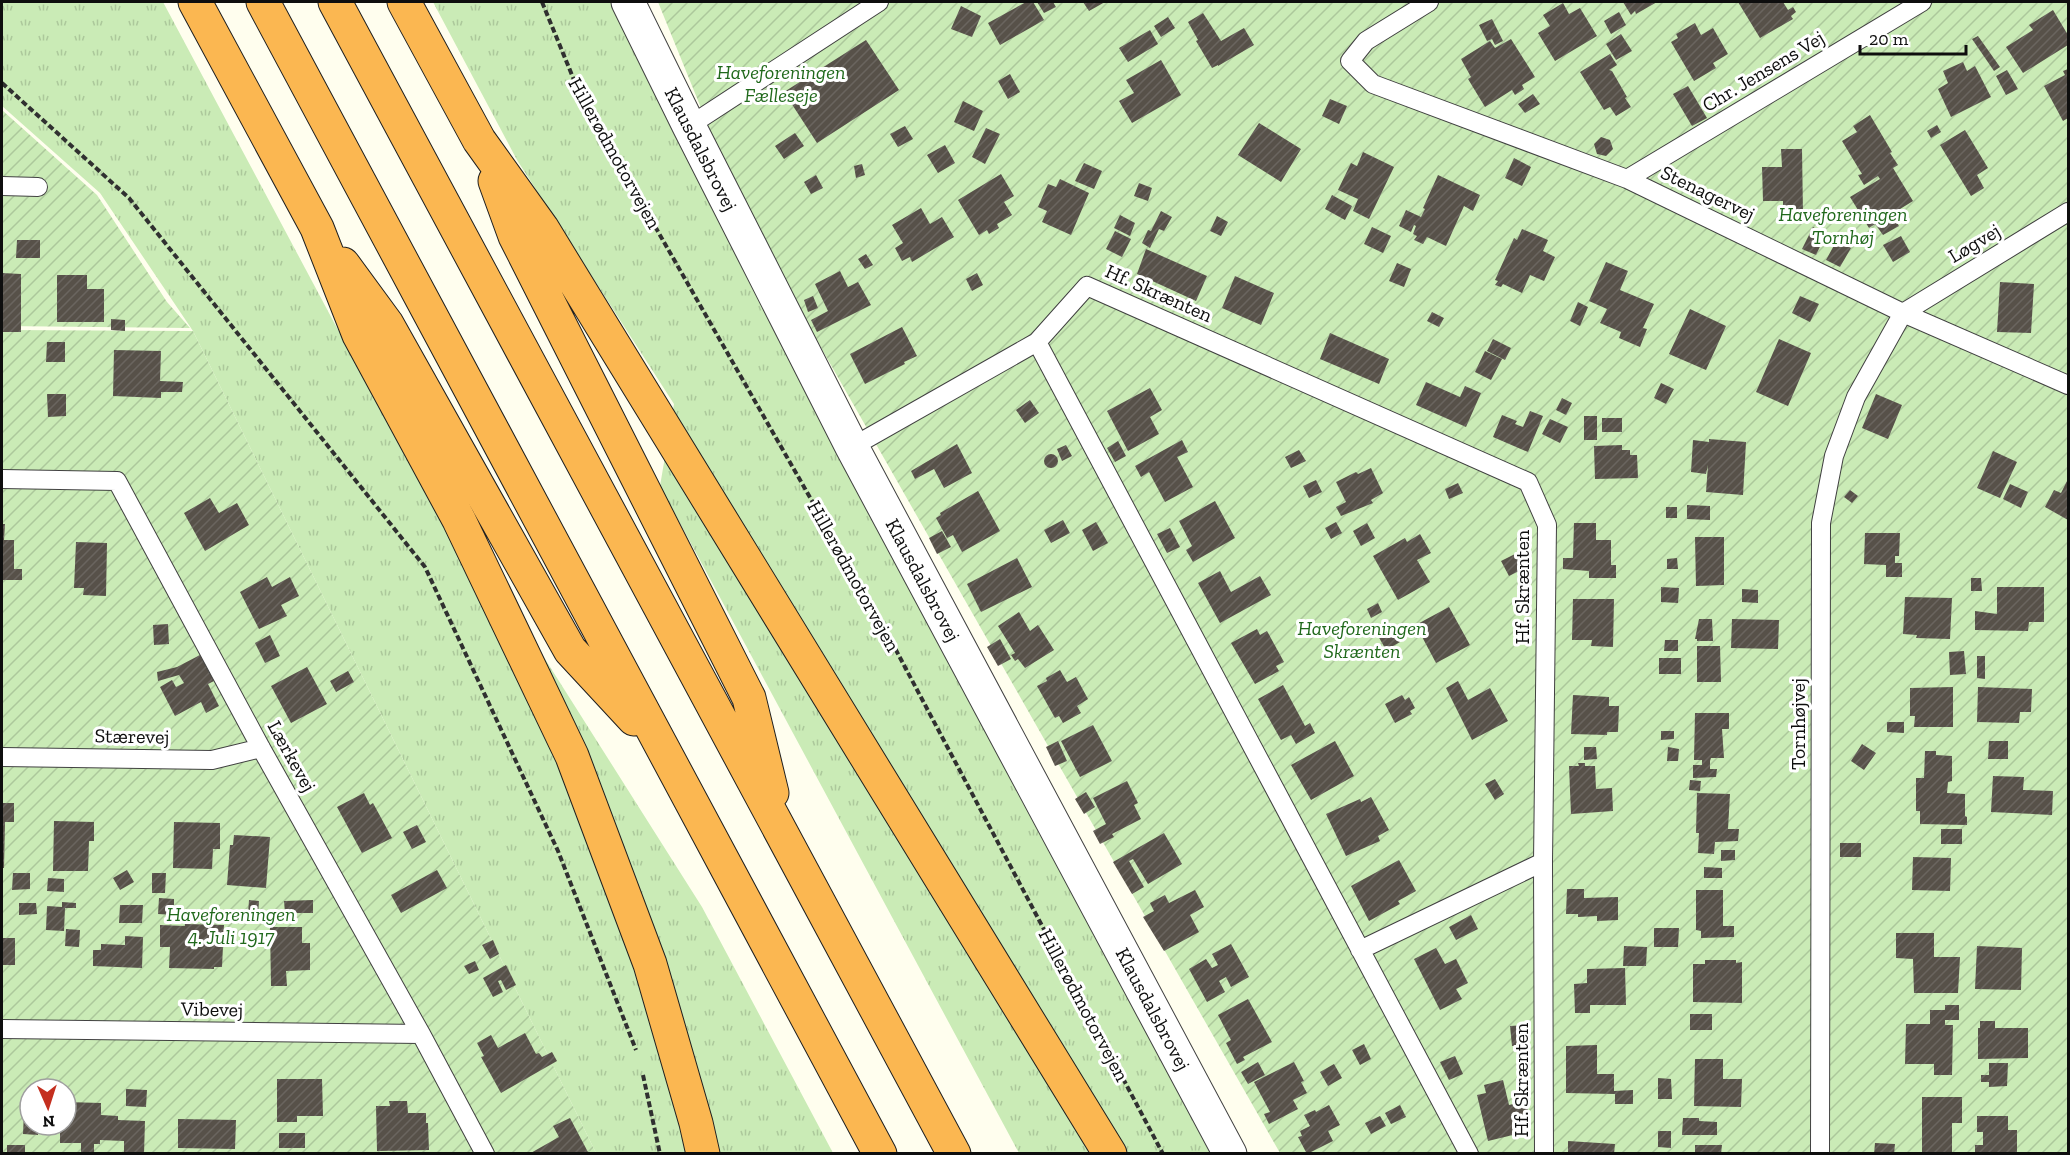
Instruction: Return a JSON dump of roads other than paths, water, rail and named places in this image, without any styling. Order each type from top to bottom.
[{"type":"highway","points":[[195,2],[317,228],[359,335],[459,520],[572,756],[650,964],[703,1154]]},
{"type":"highway","points":[[262,2],[880,1154]]},
{"type":"highway","points":[[335,2],[954,1154]]},
{"type":"highway","points":[[404,2],[480,140],[542,228],[1110,1154]]},
{"type":"highway","points":[[480,140],[515,236],[749,698],[783,837]]},
{"type":"highway","points":[[317,228],[387,324],[570,650],[665,753]]},
{"type":"street","name":"Klausdalsbrovej","points":[[628,2],[688,126],[852,447],[1230,1154]]},
{"type":"lane","points":[[688,126],[879,2]]},
{"type":"lane","name":"Stenagervej","points":[[1429,2],[1366,41],[1350,61],[1373,84],[1627,179],[1904,313],[2068,385]]},
{"type":"lane","name":"Chr. Jensens Vej","points":[[1627,179],[1922,2]]},
{"type":"lane","points":[[2,186],[38,187]]},
{"type":"lane","name":"Løgvej","points":[[1904,313],[2068,212]]},
{"type":"lane","name":"Hf. Skrænten","points":[[1037,342],[1087,286],[1528,482],[1546,525],[1543,862],[1544,1154]]},
{"type":"lane","name":"Tornhøjvej","points":[[1820,1154],[1821,523],[1834,456],[1856,397],[1904,313]]},
{"type":"lane","points":[[852,447],[1037,342],[1469,1154]]},
{"type":"lane","name":"Lærkevej","points":[[2,479],[117,481],[261,748],[422,1034],[485,1154]]},
{"type":"lane","name":"Stærevej","points":[[2,757],[212,760],[261,748]]},
{"type":"lane","points":[[1360,950],[1543,862]]},
{"type":"lane","name":"Vibevej","points":[[2,1029],[422,1034]]},
{"type":"park label","name":"Haveforeningen Fælleseje","points":[[781,84]]},
{"type":"park label","name":"Haveforeningen Tornhøj","points":[[1843,226]]},
{"type":"park label","name":"Haveforeningen Skrænten","points":[[1362,640]]},
{"type":"park label","name":"Haveforeningen 4. Juli 1917","points":[[231,926]]}]
